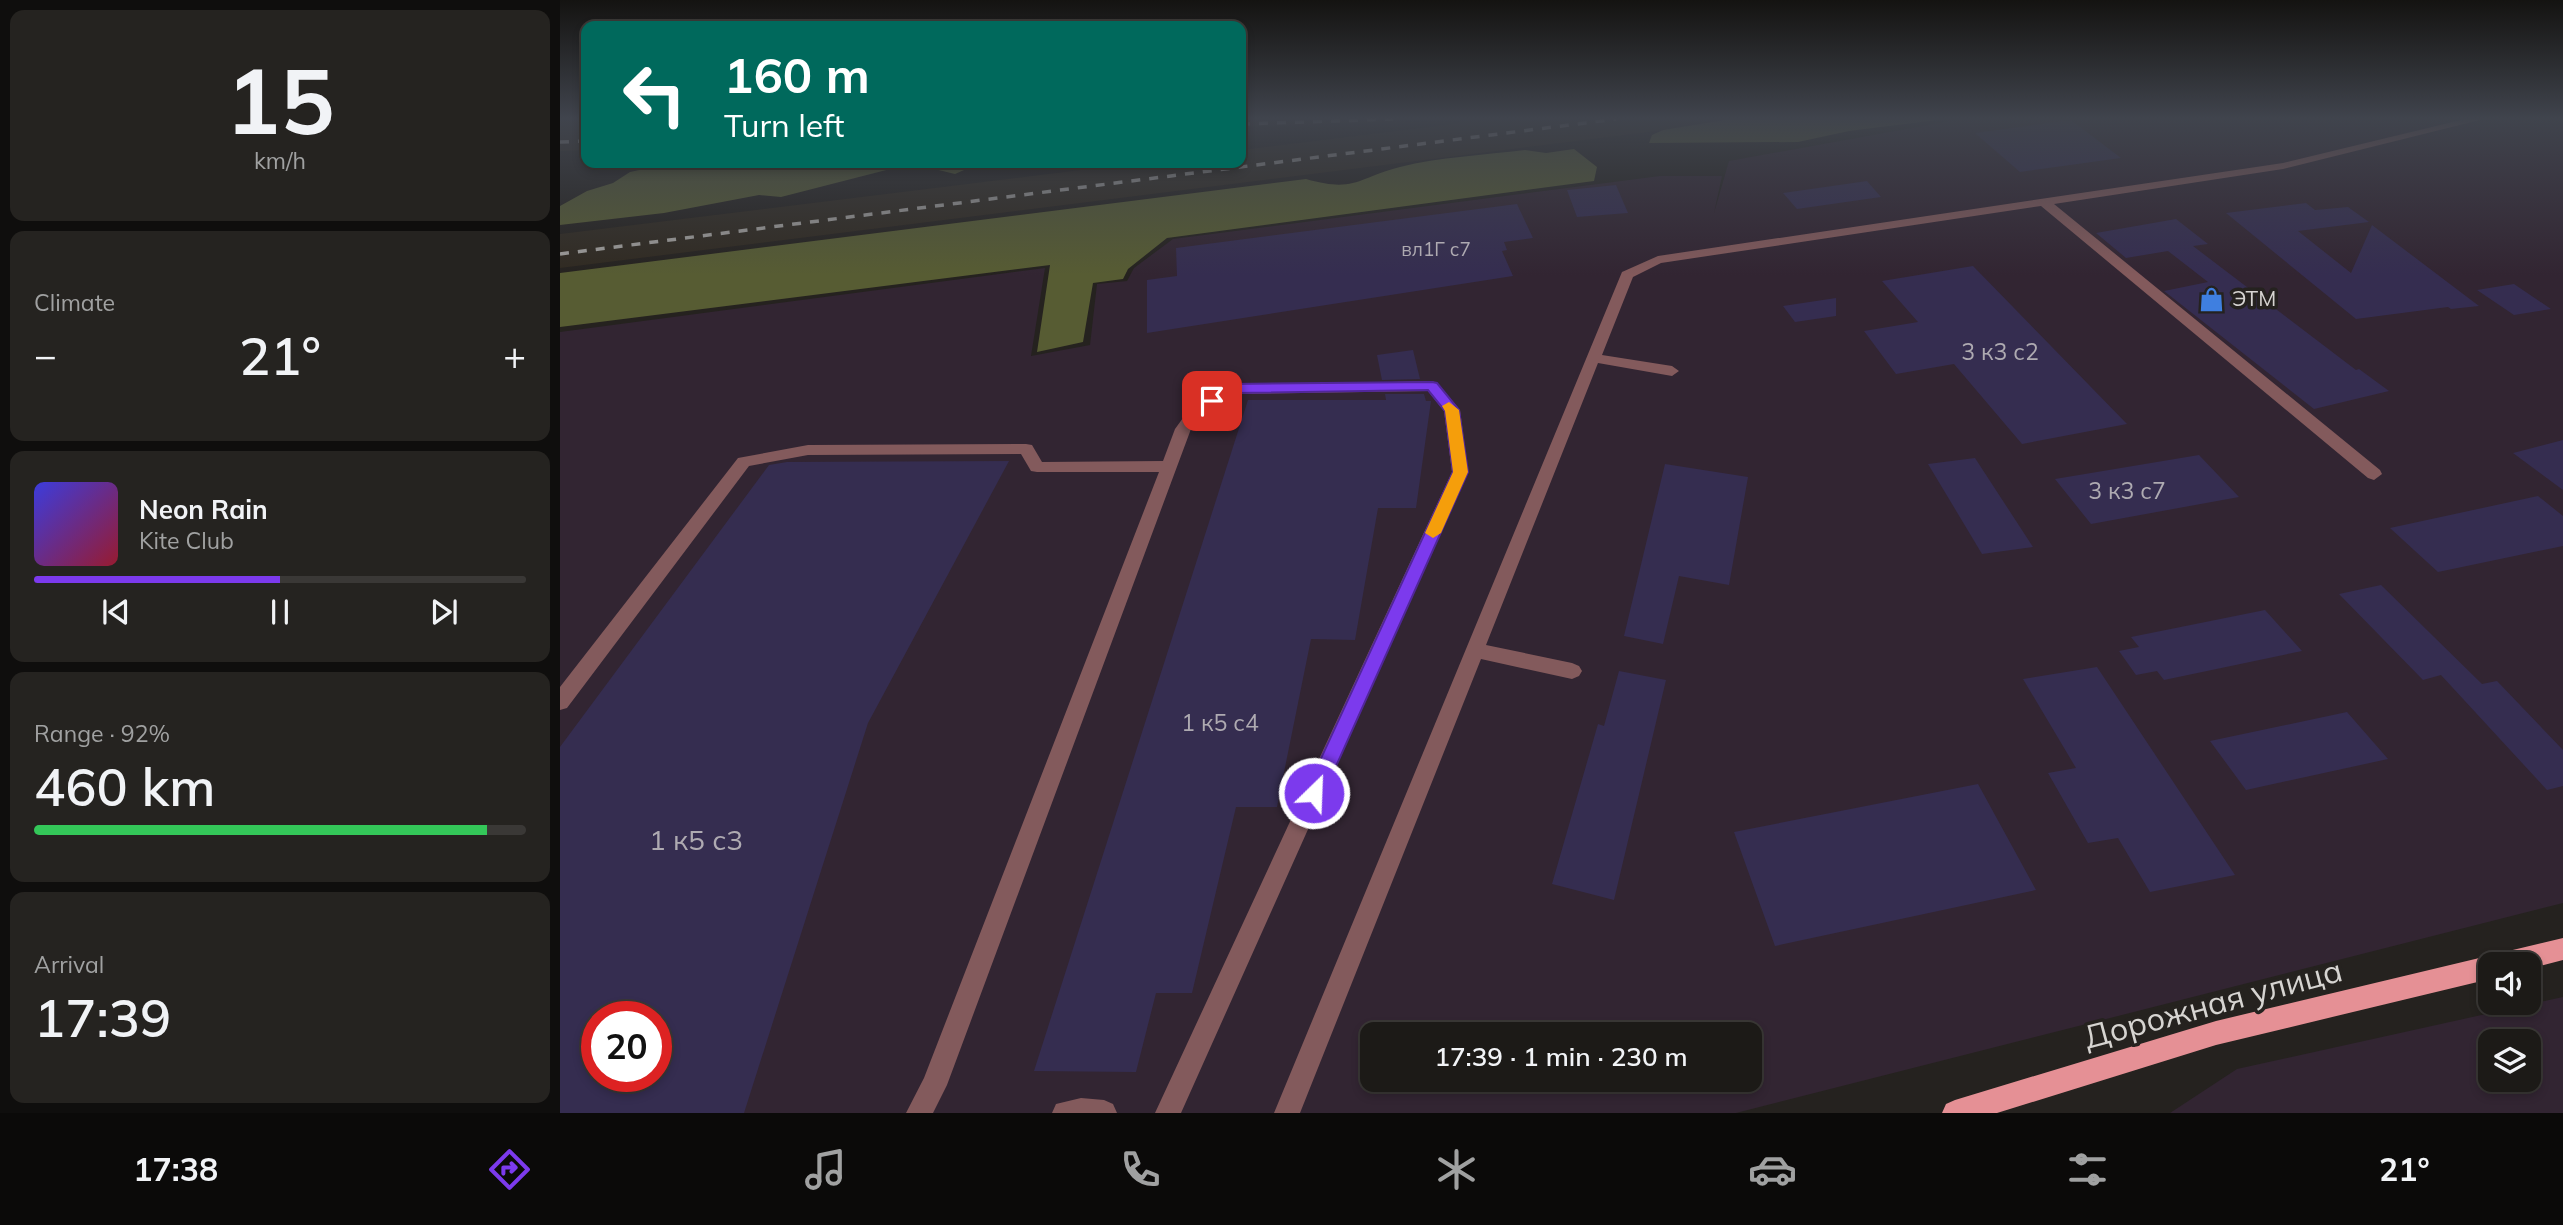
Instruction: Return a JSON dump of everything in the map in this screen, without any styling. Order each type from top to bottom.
[{"type":"main road","points":[[2541,954],[2563,949]]},
{"type":"main road","name":"Дорожная улица","points":[[1955,1113],[2216,1033],[2478,970]]},
{"type":"street","points":[[1287,1113],[1626,275],[1658,260],[2250,171]]},
{"type":"street","points":[[2044,202],[2374,474]]},
{"type":"street","points":[[1593,358],[1672,371]]},
{"type":"street","points":[[919,1113],[934,1085],[1183,429],[1193,414],[1232,388],[1432,386],[1452,410],[1460,472],[1168,1113]]},
{"type":"street","points":[[560,702],[744,463],[808,450],[1026,449],[1037,467],[1169,466]]},
{"type":"street","points":[[1474,650],[1572,671]]},
{"type":"street","points":[[1065,1113],[1104,1113]]},
{"type":"shaded area","points":[[1072,171],[1336,171],[560,268],[560,234]]},
{"type":"shaded area","points":[[1726,171],[2563,171],[2563,903],[1736,1113],[560,1113],[560,332],[1045,268],[1031,356],[1090,345],[1097,284],[1127,281],[1134,268],[1173,239],[1660,176],[1722,176],[1714,213]]},
{"type":"shaded area","points":[[2563,997],[2563,1113],[2170,1113],[2237,1069],[2482,1015],[2541,1015],[2541,1002]]},
{"type":"green space","points":[[883,171],[781,197],[759,195],[664,213],[560,225],[560,206],[587,191],[613,183],[630,172]]},
{"type":"green space","points":[[1386,171],[1596,171],[1594,181],[1167,238],[1128,269],[1123,279],[1093,283],[1083,342],[1037,352],[1050,265],[560,327],[560,273],[1306,179],[1335,185],[1346,184]]},
{"type":"building","points":[[1867,181],[1881,197],[1797,209],[1783,193]]},
{"type":"building","points":[[1616,185],[1628,213],[1577,217],[1567,190]]},
{"type":"building","points":[[2306,203],[2315,210],[2348,207],[2369,222],[2298,231],[2351,273],[2372,225],[2479,306],[2448,307],[2356,319],[2226,213]]},
{"type":"building","points":[[1517,204],[1533,238],[1504,242],[1507,250],[1502,251],[1513,276],[1147,333],[1147,280],[1177,276],[1176,248]]},
{"type":"building","points":[[2176,219],[2208,244],[2193,246],[2356,370],[2359,369],[2389,391],[2314,409],[2164,291],[2208,282],[2168,251],[2126,258],[2096,233]]},
{"type":"building","points":[[1973,266],[2127,424],[2022,444],[1954,364],[1896,374],[1864,331],[1918,322],[1882,281]]},
{"type":"building","points":[[2514,284],[2551,309],[2514,315],[2477,290]]},
{"type":"building","points":[[1836,298],[1836,316],[1795,322],[1783,306]]},
{"type":"building","points":[[1413,350],[1420,379],[1382,380],[1377,355]]},
{"type":"building","points":[[1385,394],[1424,394],[1426,401],[1431,401],[1416,508],[1378,508],[1355,640],[1311,639],[1277,807],[1236,807],[1192,993],[1156,993],[1136,1072],[1034,1071],[1248,400],[1386,400]]},
{"type":"building","points":[[2563,440],[2563,490],[2513,453]]},
{"type":"building","points":[[2199,455],[2239,497],[2091,524],[2055,479]]},
{"type":"building","points":[[1975,458],[2033,547],[1982,554],[1928,464]]},
{"type":"building","points":[[1009,461],[868,723],[744,1113],[560,1113],[560,747],[769,465],[787,462]]},
{"type":"building","points":[[1665,464],[1748,477],[1729,585],[1679,576],[1663,644],[1624,636]]},
{"type":"building","points":[[2538,496],[2563,516],[2563,546],[2438,572],[2390,528]]},
{"type":"building","points":[[2381,585],[2482,684],[2497,681],[2563,750],[2563,786],[2547,790],[2441,675],[2423,680],[2339,594]]},
{"type":"building","points":[[2265,610],[2302,651],[2164,680],[2157,671],[2136,675],[2119,651],[2139,647],[2131,637]]},
{"type":"building","points":[[2097,667],[2235,875],[2150,892],[2118,838],[2088,843],[2048,773],[2076,768],[2023,679]]},
{"type":"building","points":[[1619,671],[1666,680],[1614,900],[1552,884],[1598,724],[1604,726]]},
{"type":"building","points":[[2347,712],[2388,759],[2246,790],[2210,741]]},
{"type":"building","points":[[1978,784],[2036,890],[1775,946],[1734,832]]},
{"type":"railway","points":[[560,254],[1210,171]]},
{"type":"slow traffic","points":[[1433,533],[1460,472],[1452,410],[1449,406]]},
{"type":"place","name":"ЭТМ","points":[[2212,299]]},
{"type":"route","points":[[1212,401],[1232,388],[1432,386],[1452,410],[1460,472],[1314,793]]}]
